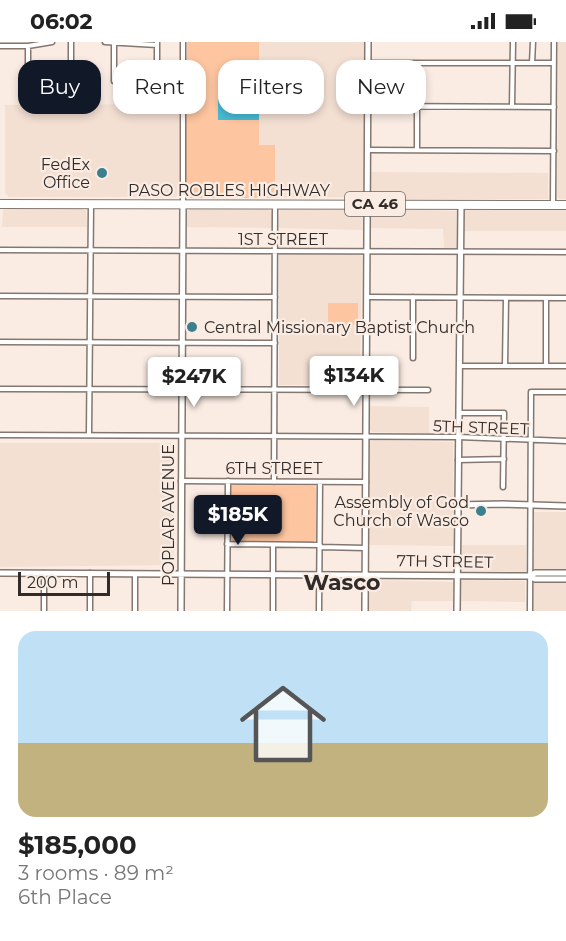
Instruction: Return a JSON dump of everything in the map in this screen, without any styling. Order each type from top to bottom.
[{"type":"highway","name":"PASO ROBLES HIGHWAY","points":[[0,204],[566,205]]},
{"type":"street","points":[[0,46],[27,46],[52,42]]},
{"type":"street","points":[[71,42],[71,60]]},
{"type":"street","points":[[105,42],[157,44],[157,60]]},
{"type":"street","points":[[183,42],[183,204]]},
{"type":"street","points":[[368,42],[368,60]]},
{"type":"street","points":[[512,106],[513,42]]},
{"type":"street","points":[[532,63],[533,42]]},
{"type":"street","points":[[553,205],[554,42]]},
{"type":"street","points":[[114,43],[114,60]]},
{"type":"street","points":[[27,46],[27,60]]},
{"type":"street","points":[[426,63],[554,63]]},
{"type":"street","points":[[426,106],[554,107]]},
{"type":"street","points":[[365,611],[368,114]]},
{"type":"street","points":[[417,114],[417,150]]},
{"type":"street","points":[[368,150],[554,150]]},
{"type":"street","points":[[89,435],[91,204]]},
{"type":"street","name":"POPLAR AVENUE","points":[[181,611],[183,204]]},
{"type":"street","points":[[274,482],[275,204]]},
{"type":"street","points":[[458,611],[461,205]]},
{"type":"street","name":"1ST STREET","points":[[0,250],[566,252]]},
{"type":"street","points":[[0,296],[275,297]]},
{"type":"street","points":[[368,297],[566,298]]},
{"type":"street","points":[[413,297],[413,358]]},
{"type":"street","points":[[506,297],[506,366]]},
{"type":"street","points":[[546,298],[546,366]]},
{"type":"street","points":[[0,342],[275,343]]},
{"type":"street","points":[[459,366],[566,366]]},
{"type":"street","points":[[0,388],[428,390]]},
{"type":"street","points":[[530,611],[531,392],[566,392]]},
{"type":"street","points":[[459,413],[504,413],[503,487]]},
{"type":"street","name":"5TH STREET","points":[[0,435],[274,435],[566,441]]},
{"type":"street","points":[[458,460],[504,459]]},
{"type":"street","name":"6TH STREET","points":[[182,481],[366,482]]},
{"type":"street","points":[[227,611],[228,482]]},
{"type":"street","points":[[319,611],[320,482]]},
{"type":"street","points":[[457,505],[566,506]]},
{"type":"street","points":[[227,544],[366,548]]},
{"type":"street","points":[[273,544],[273,611]]},
{"type":"street","name":"7TH STREET","points":[[0,573],[366,574],[530,576],[535,579],[566,579]]},
{"type":"street","points":[[44,573],[44,611]]},
{"type":"street","points":[[90,573],[90,611]]},
{"type":"street","name":"7TH STREET","points":[[530,576],[535,573],[566,573]]},
{"type":"street","points":[[135,574],[135,611]]},
{"type":"shaded area","points":[[187,42],[259,42],[259,60],[218,60],[218,114],[219,120],[259,120],[259,145],[275,145],[275,198],[185,198],[186,114],[206,114],[206,60],[187,60]]},
{"type":"shaded area","points":[[259,42],[364,42],[364,60],[336,60],[336,114],[364,114],[364,194],[362,197],[275,198],[275,145],[259,145],[259,114],[324,114],[324,60],[259,60]]},
{"type":"shaded area","points":[[558,42],[566,42],[566,199],[557,197]]},
{"type":"shaded area","points":[[101,104],[113,104],[113,114],[179,114],[179,193],[176,197],[9,197],[5,193],[5,105],[18,105],[18,114],[101,114]]},
{"type":"shaded area","points":[[371,172],[548,173],[548,199],[374,200],[371,197]]},
{"type":"shaded area","points":[[5,208],[86,210],[87,227],[2,227]]},
{"type":"shaded area","points":[[190,209],[268,209],[272,213],[272,228],[186,227],[186,212]]},
{"type":"shaded area","points":[[280,209],[362,209],[363,230],[278,228]]},
{"type":"shaded area","points":[[372,209],[457,211],[457,248],[444,248],[443,229],[370,228]]},
{"type":"shaded area","points":[[465,210],[566,210],[566,231],[462,231]]},
{"type":"shaded area","points":[[279,254],[360,255],[362,257],[360,385],[279,385]]},
{"type":"shaded area","points":[[328,303],[358,303],[358,325],[328,325]]},
{"type":"shaded area","points":[[370,406],[429,407],[429,433],[372,432],[370,430]]},
{"type":"shaded area","points":[[373,440],[453,442],[454,546],[368,545],[369,445]]},
{"type":"shaded area","points":[[0,443],[173,443],[174,565],[0,567]]},
{"type":"shaded area","points":[[231,485],[315,486],[316,540],[313,542],[231,542],[229,538]]},
{"type":"shaded area","points":[[534,512],[566,512],[566,570],[533,570]]},
{"type":"shaded area","points":[[462,545],[526,545],[526,572],[461,570]]},
{"type":"shaded area","points":[[370,580],[453,582],[453,601],[412,601],[411,611],[368,611]]},
{"type":"shaded area","points":[[461,580],[525,581],[525,602],[460,601]]},
{"type":"shaded area","points":[[533,583],[566,583],[566,611],[533,611]]},
{"type":"water","points":[[218,114],[259,114],[259,120],[218,120]]},
{"type":"place","name":"FedEx Office","points":[[102,173]]},
{"type":"place","name":"Central Missionary Baptist Church","points":[[192,327]]},
{"type":"place","name":"Assembly of God Church of Wasco","points":[[481,511]]},
{"type":"district","name":"Wasco","points":[[342,582]]}]
